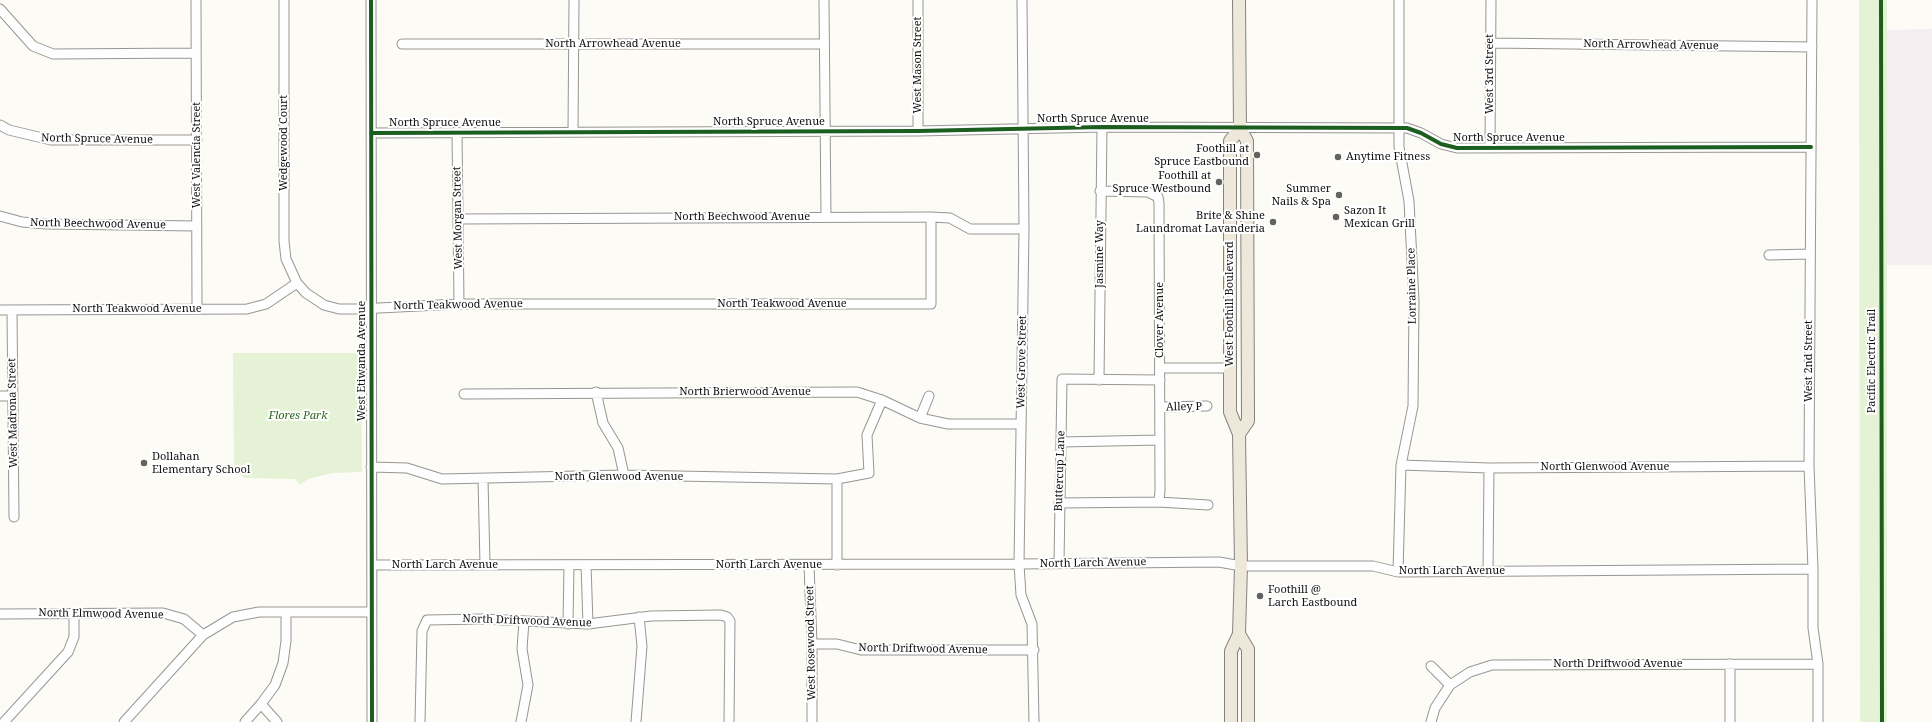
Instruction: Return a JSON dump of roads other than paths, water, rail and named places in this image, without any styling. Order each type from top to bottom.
[{"type":"main road","name":"West Foothill Boulevard","points":[[1239,0],[1240,128],[1247,141],[1248,421],[1239,434]]},
{"type":"main road","name":"West Foothill Boulevard","points":[[1231,722],[1231,651],[1239,634],[1241,566],[1239,434],[1230,412],[1230,141],[1240,128]]},
{"type":"main road","name":"West Foothill Boulevard","points":[[1239,634],[1248,649],[1248,722]]},
{"type":"main road","points":[[1231,666],[1239,669],[1241,722]]},
{"type":"street","name":"West Valencia Street","points":[[196,0],[197,309]]},
{"type":"street","name":"Wedgewood Court","points":[[284,0],[284,241],[286,259],[297,283]]},
{"type":"street","name":"West Etiwanda Avenue","points":[[371,0],[372,722]]},
{"type":"street","points":[[573,132],[574,0]]},
{"type":"street","points":[[824,0],[826,217]]},
{"type":"street","name":"West Mason Street","points":[[918,0],[918,131]]},
{"type":"street","name":"West Grove Street","points":[[1022,0],[1024,229],[1019,564],[1021,595],[1032,624],[1034,650],[1034,722]]},
{"type":"street","name":"Lorraine Place","points":[[1398,572],[1401,465],[1413,406],[1414,301],[1409,201],[1399,146],[1399,0]]},
{"type":"street","name":"West 3rd Street","points":[[1490,147],[1491,0]]},
{"type":"street","name":"West 2nd Street","points":[[1812,0],[1809,254],[1809,466],[1813,569],[1813,628],[1818,664],[1818,722]]},
{"type":"street","points":[[0,9],[33,46],[53,54],[196,53]]},
{"type":"street","name":"North Arrowhead Avenue","points":[[1491,43],[1812,47]]},
{"type":"street","name":"North Arrowhead Avenue","points":[[402,44],[824,44]]},
{"type":"street","name":"North Spruce Avenue","points":[[0,126],[15,132],[51,140],[197,140]]},
{"type":"street","name":"North Spruce Avenue","points":[[371,133],[825,130],[918,131],[1102,127],[1399,128],[1415,130],[1448,146],[1810,147]]},
{"type":"street","name":"Jasmine Way","points":[[1099,380],[1100,191],[1102,127]]},
{"type":"street","name":"West Morgan Street","points":[[457,132],[458,304]]},
{"type":"street","name":"Clover Avenue","points":[[1100,191],[1148,192],[1158,197],[1160,368],[1159,502]]},
{"type":"street","name":"North Beechwood Avenue","points":[[0,216],[22,222],[47,224],[197,226]]},
{"type":"street","name":"North Teakwood Avenue","points":[[0,310],[247,309],[266,304],[297,283],[306,293],[324,305],[339,308],[458,304],[931,304],[931,217]]},
{"type":"street","name":"North Beechwood Avenue","points":[[458,219],[931,217],[950,218],[970,229],[1024,229]]},
{"type":"street","points":[[1769,255],[1809,254]]},
{"type":"street","name":"West Madrona Street","points":[[12,310],[14,517]]},
{"type":"street","points":[[1160,368],[1230,368]]},
{"type":"street","name":"Buttercup Lane","points":[[1059,563],[1062,379],[1099,380]]},
{"type":"street","points":[[1099,380],[1160,380]]},
{"type":"street","points":[[596,392],[603,423],[618,448],[624,475]]},
{"type":"street","name":"North Brierwood Avenue","points":[[464,394],[596,392],[857,392],[882,400],[920,418],[948,424],[1021,424]]},
{"type":"street","points":[[0,396],[13,396]]},
{"type":"street","points":[[920,418],[929,396]]},
{"type":"street","name":"North Glenwood Avenue","points":[[371,467],[407,468],[442,479],[624,475],[837,479],[869,473],[867,435],[882,400]]},
{"type":"street","name":"Alley P","points":[[1160,407],[1207,406]]},
{"type":"street","points":[[1061,442],[1160,440]]},
{"type":"street","name":"North Glenwood Avenue","points":[[1401,465],[1489,468],[1809,466]]},
{"type":"street","points":[[1488,572],[1489,468]]},
{"type":"street","points":[[483,479],[485,565]]},
{"type":"street","points":[[837,479],[838,565]]},
{"type":"street","points":[[1059,503],[1159,502],[1208,505]]},
{"type":"street","name":"North Larch Avenue","points":[[372,565],[838,565],[1219,562],[1241,566],[1373,566],[1398,572],[1813,569]]},
{"type":"street","points":[[568,624],[569,565]]},
{"type":"street","points":[[586,565],[588,624]]},
{"type":"street","name":"West Rosewood Street","points":[[809,565],[812,644],[812,722]]},
{"type":"street","points":[[124,722],[203,635],[233,617],[259,612],[372,612]]},
{"type":"street","points":[[245,722],[275,685],[283,663],[286,641],[286,612]]},
{"type":"street","points":[[4,722],[68,652],[74,636],[74,613]]},
{"type":"street","name":"North Elmwood Avenue","points":[[0,614],[163,613],[184,619],[203,635]]},
{"type":"street","name":"North Driftwood Avenue","points":[[420,722],[422,631],[427,620],[483,619],[588,624],[639,618],[721,615],[727,617],[730,621],[729,722]]},
{"type":"street","points":[[636,722],[642,646],[639,618]]},
{"type":"street","points":[[521,722],[528,685],[522,649],[524,621]]},
{"type":"street","name":"North Driftwood Avenue","points":[[812,644],[837,644],[861,650],[1034,650]]},
{"type":"street","points":[[1730,664],[1730,722]]},
{"type":"street","name":"North Driftwood Avenue","points":[[1450,685],[1470,672],[1492,665],[1818,664]]},
{"type":"street","points":[[1431,666],[1450,685],[1435,708],[1431,722]]},
{"type":"street","points":[[261,704],[277,722]]},
{"type":"place","name":"Foothill at Spruce Eastbound","points":[[1257,155]]},
{"type":"place","name":"Anytime Fitness","points":[[1338,157]]},
{"type":"place","name":"Foothill at Spruce Westbound","points":[[1219,182]]},
{"type":"place","name":"Summer Nails & Spa","points":[[1339,195]]},
{"type":"place","name":"Sazon It Mexican Grill","points":[[1336,217]]},
{"type":"place","name":"Brite & Shine Laundromat Lavanderia","points":[[1273,222]]},
{"type":"place","name":"Dollahan Elementary School","points":[[144,463]]},
{"type":"place","name":"Foothill @ Larch Eastbound","points":[[1260,596]]},
{"type":"park label","name":"Flores Park","points":[[298,416]]}]
